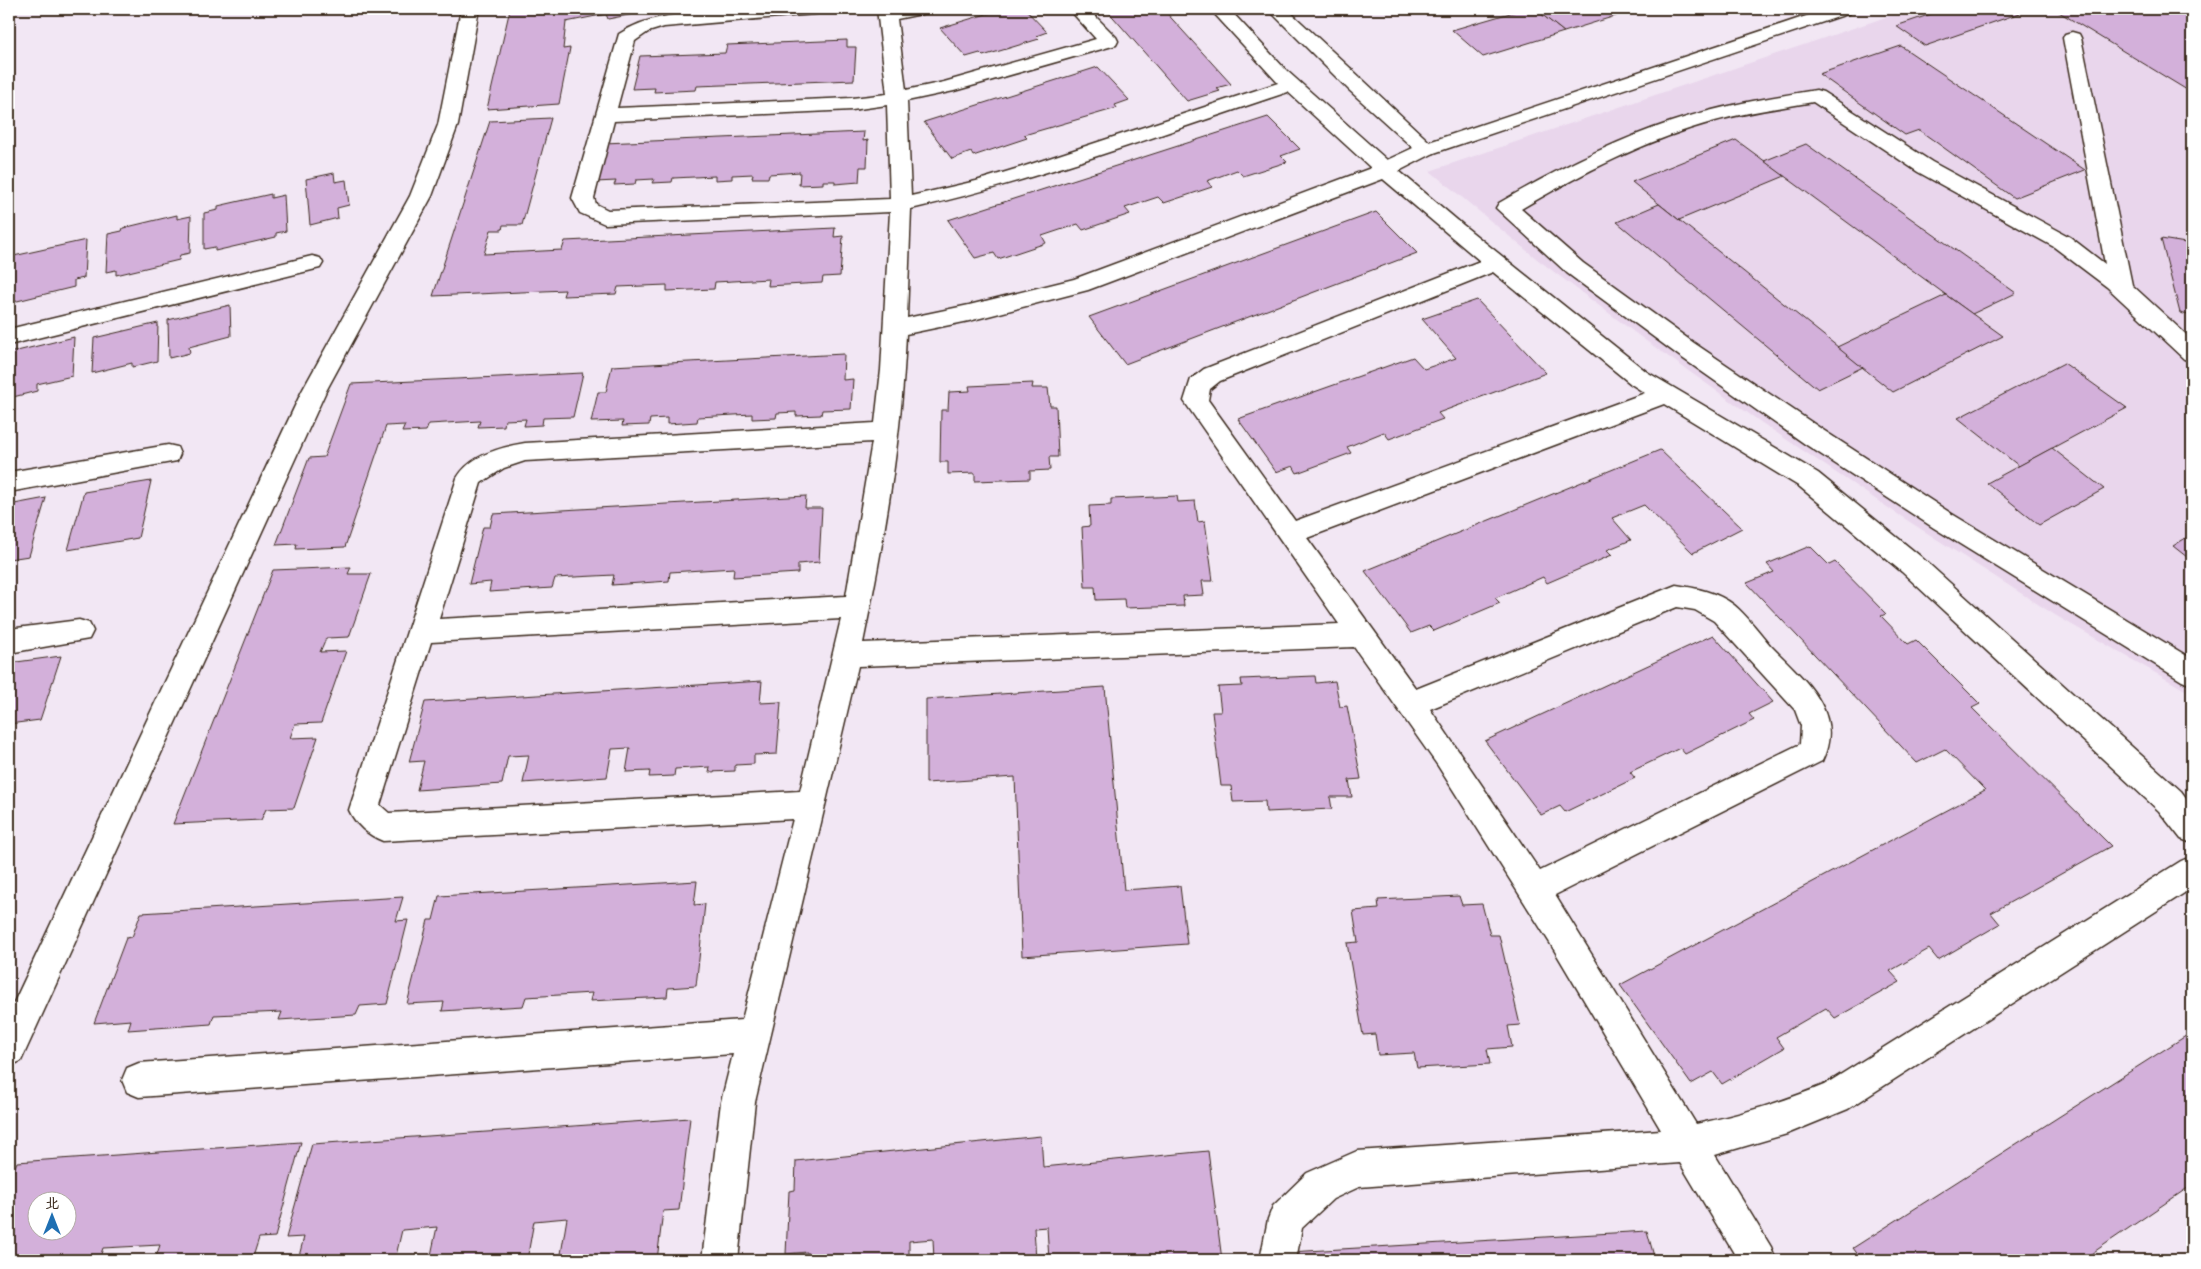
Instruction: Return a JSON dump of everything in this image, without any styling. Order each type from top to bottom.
[{"type":"street","points":[[9,1049],[314,392],[421,196],[448,125],[470,9]]},
{"type":"street","points":[[815,9],[663,22],[641,28],[626,38],[583,198],[588,208],[605,217],[901,205],[980,187],[1291,86]]},
{"type":"street","points":[[720,1260],[738,1102],[847,655],[881,475],[896,328],[901,205],[897,98],[887,12],[920,9]]},
{"type":"street","points":[[606,115],[852,104],[897,98],[947,88],[1109,41],[1078,9]]},
{"type":"street","points":[[1220,9],[1291,86],[1385,170],[1496,264],[1639,378],[1809,480],[1875,534],[1979,624],[2170,800],[2192,828]]},
{"type":"street","points":[[1277,9],[1356,86],[1427,149]]},
{"type":"street","points":[[896,328],[969,314],[1080,286],[1385,170],[1427,149],[1844,9]]},
{"type":"street","points":[[2072,38],[2121,287]]},
{"type":"street","points":[[2192,353],[2121,287],[2062,242],[1925,167],[1816,96],[1740,109],[1647,137],[1554,180],[1507,208],[1583,274],[1686,349],[1814,437],[1959,531],[2192,673]]},
{"type":"street","points":[[9,337],[312,263]]},
{"type":"street","points":[[1496,264],[1212,375],[1199,386],[1196,402],[1291,532],[1411,704],[1534,890],[1690,1144],[1758,1260]]},
{"type":"street","points":[[1291,532],[1666,394]]},
{"type":"street","points":[[811,804],[383,827],[364,810],[470,478],[481,468],[496,460],[525,452],[886,432]]},
{"type":"street","points":[[9,482],[168,454]]},
{"type":"street","points":[[1411,704],[1676,596],[1700,600],[1724,613],[1806,701],[1814,717],[1817,732],[1812,752],[1534,890]]},
{"type":"street","points":[[421,631],[856,608]]},
{"type":"street","points":[[9,640],[79,631]]},
{"type":"street","points":[[847,655],[1363,635]]},
{"type":"street","points":[[1278,1260],[1286,1219],[1320,1186],[1357,1169],[1673,1147],[1736,1133],[1787,1117],[1836,1096],[2192,871]]},
{"type":"street","points":[[139,1080],[754,1036]]},
{"type":"shaded area","points":[[1910,9],[2192,9],[2192,694],[2055,615],[1899,515],[1762,423],[1642,338],[1537,259],[1430,171]]},
{"type":"building","points":[[510,9],[659,9],[608,19],[606,14],[566,22],[563,49],[570,48],[559,104],[487,109]]},
{"type":"building","points":[[1003,9],[1025,9],[1047,32],[1036,36],[1039,39],[983,56],[980,53],[966,57],[940,28]]},
{"type":"building","points":[[1106,9],[1163,9],[1231,84],[1216,88],[1220,91],[1187,101]]},
{"type":"building","points":[[1524,9],[1535,9],[1564,32],[1483,57],[1452,30]]},
{"type":"building","points":[[1535,9],[1638,9],[1564,32]]},
{"type":"building","points":[[1946,9],[2029,10],[1925,46],[1896,26]]},
{"type":"building","points":[[2054,9],[2186,9],[2192,12],[2192,93]]},
{"type":"building","points":[[847,40],[847,47],[856,47],[854,80],[697,86],[696,90],[654,92],[655,88],[632,89],[640,56],[725,53],[727,45]]},
{"type":"building","points":[[1901,46],[2085,170],[2014,198],[1919,130],[1905,135],[1819,74]]},
{"type":"building","points":[[1098,67],[1129,100],[1115,105],[1117,108],[1024,135],[1027,138],[973,156],[971,152],[952,159],[924,122]]},
{"type":"building","points":[[1268,117],[1300,149],[1281,156],[1287,162],[1243,176],[1237,170],[1207,181],[1212,187],[1164,203],[1158,197],[1125,208],[1130,214],[1083,230],[1078,224],[1042,236],[1046,243],[998,259],[994,253],[975,258],[948,220]]},
{"type":"building","points":[[551,118],[522,225],[503,225],[502,230],[491,230],[484,254],[562,250],[565,241],[835,228],[834,237],[843,236],[840,276],[823,277],[822,283],[768,286],[769,279],[715,282],[714,289],[667,291],[667,285],[618,287],[616,294],[563,296],[565,290],[433,296],[490,121]]},
{"type":"building","points":[[864,132],[863,141],[868,140],[867,167],[860,167],[859,182],[835,184],[835,181],[823,181],[823,184],[799,185],[800,172],[769,174],[768,178],[752,178],[753,174],[732,175],[732,179],[715,180],[715,176],[673,178],[672,182],[652,183],[654,179],[636,180],[635,184],[614,185],[616,181],[596,182],[604,143]]},
{"type":"building","points":[[1736,140],[1785,176],[1679,220],[1632,182]]},
{"type":"building","points":[[1806,144],[2016,293],[1972,314],[1764,161]]},
{"type":"building","points":[[334,173],[335,182],[346,180],[349,205],[337,208],[338,218],[310,225],[306,179]]},
{"type":"building","points":[[271,194],[271,198],[284,195],[286,231],[276,233],[276,237],[215,251],[215,247],[204,249],[204,213],[218,210],[218,206]]},
{"type":"building","points":[[1659,204],[1863,367],[1818,389],[1617,222]]},
{"type":"building","points":[[1376,212],[1417,253],[1125,364],[1089,317]]},
{"type":"building","points":[[177,215],[177,219],[191,216],[190,253],[180,255],[179,260],[116,275],[116,270],[106,272],[108,234],[122,231],[123,228]]},
{"type":"building","points":[[2161,239],[2192,244],[2192,316],[2180,313]]},
{"type":"building","points":[[86,240],[84,278],[74,280],[74,287],[9,303],[9,257]]},
{"type":"building","points":[[1946,295],[2003,336],[1893,392],[1837,347]]},
{"type":"building","points":[[1477,300],[1546,373],[1438,413],[1443,419],[1389,439],[1384,432],[1347,447],[1351,453],[1297,473],[1293,466],[1276,472],[1238,419],[1413,357],[1424,369],[1456,358],[1422,319]]},
{"type":"building","points":[[230,305],[231,336],[189,347],[190,353],[169,358],[168,320]]},
{"type":"building","points":[[158,323],[157,361],[132,367],[132,363],[92,373],[94,338]]},
{"type":"building","points":[[74,337],[72,376],[37,384],[37,391],[9,398],[9,353]]},
{"type":"building","points":[[844,354],[843,380],[853,379],[851,409],[822,410],[821,415],[796,416],[796,412],[777,413],[776,418],[752,419],[752,414],[698,417],[697,422],[667,424],[667,418],[650,419],[649,425],[622,426],[623,421],[591,422],[598,392],[606,392],[612,366]]},
{"type":"building","points":[[2064,363],[2127,408],[2019,466],[1958,418]]},
{"type":"building","points":[[583,373],[573,417],[543,418],[542,425],[524,426],[526,419],[505,420],[504,426],[478,427],[480,421],[429,424],[426,431],[402,432],[405,425],[386,426],[345,547],[296,549],[297,544],[276,545],[309,458],[324,457],[351,384]]},
{"type":"building","points":[[1033,383],[1032,388],[1048,388],[1050,406],[1056,406],[1058,457],[1049,457],[1050,470],[1030,471],[1030,479],[975,481],[975,473],[948,474],[948,462],[940,462],[941,410],[948,410],[949,392],[970,391],[969,386]]},
{"type":"building","points":[[2052,448],[2104,489],[2039,525],[1987,483]]},
{"type":"building","points":[[1660,450],[1742,528],[1693,553],[1644,505],[1612,518],[1631,540],[1607,550],[1612,555],[1547,583],[1543,577],[1495,598],[1500,603],[1434,631],[1429,626],[1411,633],[1365,571]]},
{"type":"building","points":[[151,481],[138,538],[68,550],[84,492]]},
{"type":"building","points":[[806,496],[805,508],[822,508],[819,562],[798,564],[798,573],[733,577],[734,568],[670,572],[669,581],[612,585],[614,575],[555,578],[552,588],[489,592],[491,582],[469,584],[483,527],[490,527],[493,514]]},
{"type":"building","points":[[1177,496],[1178,502],[1195,501],[1198,522],[1205,521],[1213,581],[1202,581],[1204,595],[1183,596],[1184,606],[1125,608],[1124,599],[1096,600],[1095,587],[1085,587],[1082,527],[1090,526],[1089,506],[1111,505],[1111,499]]},
{"type":"building","points":[[46,498],[29,556],[9,559],[9,505]]},
{"type":"building","points":[[2192,534],[2192,561],[2173,546]]},
{"type":"building","points":[[1810,546],[1829,565],[1835,562],[1886,614],[1881,616],[1908,644],[1916,640],[1980,704],[1972,708],[2111,846],[1991,913],[2000,924],[1938,960],[1929,949],[1890,971],[1900,982],[1835,1018],[1826,1008],[1776,1037],[1784,1048],[1722,1084],[1713,1072],[1691,1084],[1620,985],[1985,790],[1945,749],[1917,763],[1747,583],[1774,572],[1767,564]]},
{"type":"building","points":[[351,567],[348,574],[371,574],[349,637],[326,638],[320,652],[346,651],[321,723],[295,724],[290,738],[318,737],[294,808],[266,809],[261,820],[173,824],[273,570]]},
{"type":"building","points":[[1713,635],[1773,702],[1749,714],[1754,720],[1685,754],[1680,748],[1630,772],[1635,778],[1565,812],[1560,806],[1541,815],[1485,741]]},
{"type":"building","points":[[61,656],[40,720],[9,724],[9,663]]},
{"type":"building","points":[[1315,676],[1316,683],[1335,681],[1340,707],[1347,706],[1361,779],[1349,780],[1352,797],[1330,797],[1332,809],[1266,812],[1265,801],[1233,802],[1231,786],[1221,786],[1212,712],[1221,712],[1218,687],[1242,686],[1241,679]]},
{"type":"building","points":[[762,681],[760,703],[781,702],[777,754],[754,755],[754,764],[735,765],[735,771],[709,772],[710,767],[675,769],[674,776],[649,777],[650,771],[626,772],[630,748],[612,749],[607,777],[523,783],[529,755],[508,756],[502,784],[417,790],[424,761],[409,762],[425,702]]},
{"type":"building","points":[[1105,687],[1124,890],[1180,886],[1187,944],[1022,956],[1015,777],[926,783],[926,699]]},
{"type":"building","points":[[697,881],[694,905],[705,904],[696,986],[668,988],[667,997],[590,1001],[592,993],[526,997],[523,1006],[442,1011],[444,1002],[407,1004],[428,920],[433,920],[439,896]]},
{"type":"building","points":[[1459,896],[1462,905],[1482,904],[1490,935],[1499,935],[1520,1025],[1508,1026],[1512,1047],[1487,1049],[1490,1064],[1417,1068],[1414,1053],[1378,1055],[1375,1034],[1363,1035],[1347,943],[1358,942],[1353,911],[1379,909],[1378,900]]},
{"type":"building","points":[[403,897],[396,921],[408,920],[387,1004],[360,1006],[356,1015],[279,1020],[282,1012],[214,1015],[211,1024],[128,1030],[131,1020],[94,1023],[126,938],[132,937],[141,913]]},
{"type":"building","points":[[2192,1032],[2192,1185],[2082,1260],[1862,1260],[1853,1248]]},
{"type":"building","points":[[690,1118],[679,1210],[663,1211],[657,1260],[560,1260],[567,1218],[534,1221],[527,1260],[430,1260],[437,1227],[402,1230],[395,1260],[298,1260],[304,1237],[286,1238],[312,1144]]},
{"type":"building","points":[[1041,1136],[1043,1167],[1208,1151],[1222,1260],[1049,1260],[1047,1227],[1034,1228],[1036,1260],[934,1260],[933,1239],[909,1241],[909,1260],[807,1260],[807,1252],[786,1254],[789,1191],[795,1190],[796,1161]]},
{"type":"building","points":[[301,1142],[275,1237],[259,1238],[252,1260],[155,1260],[160,1245],[103,1248],[99,1260],[9,1260],[9,1182],[17,1162]]},
{"type":"building","points":[[1647,1231],[1655,1260],[1292,1260],[1290,1252]]}]
